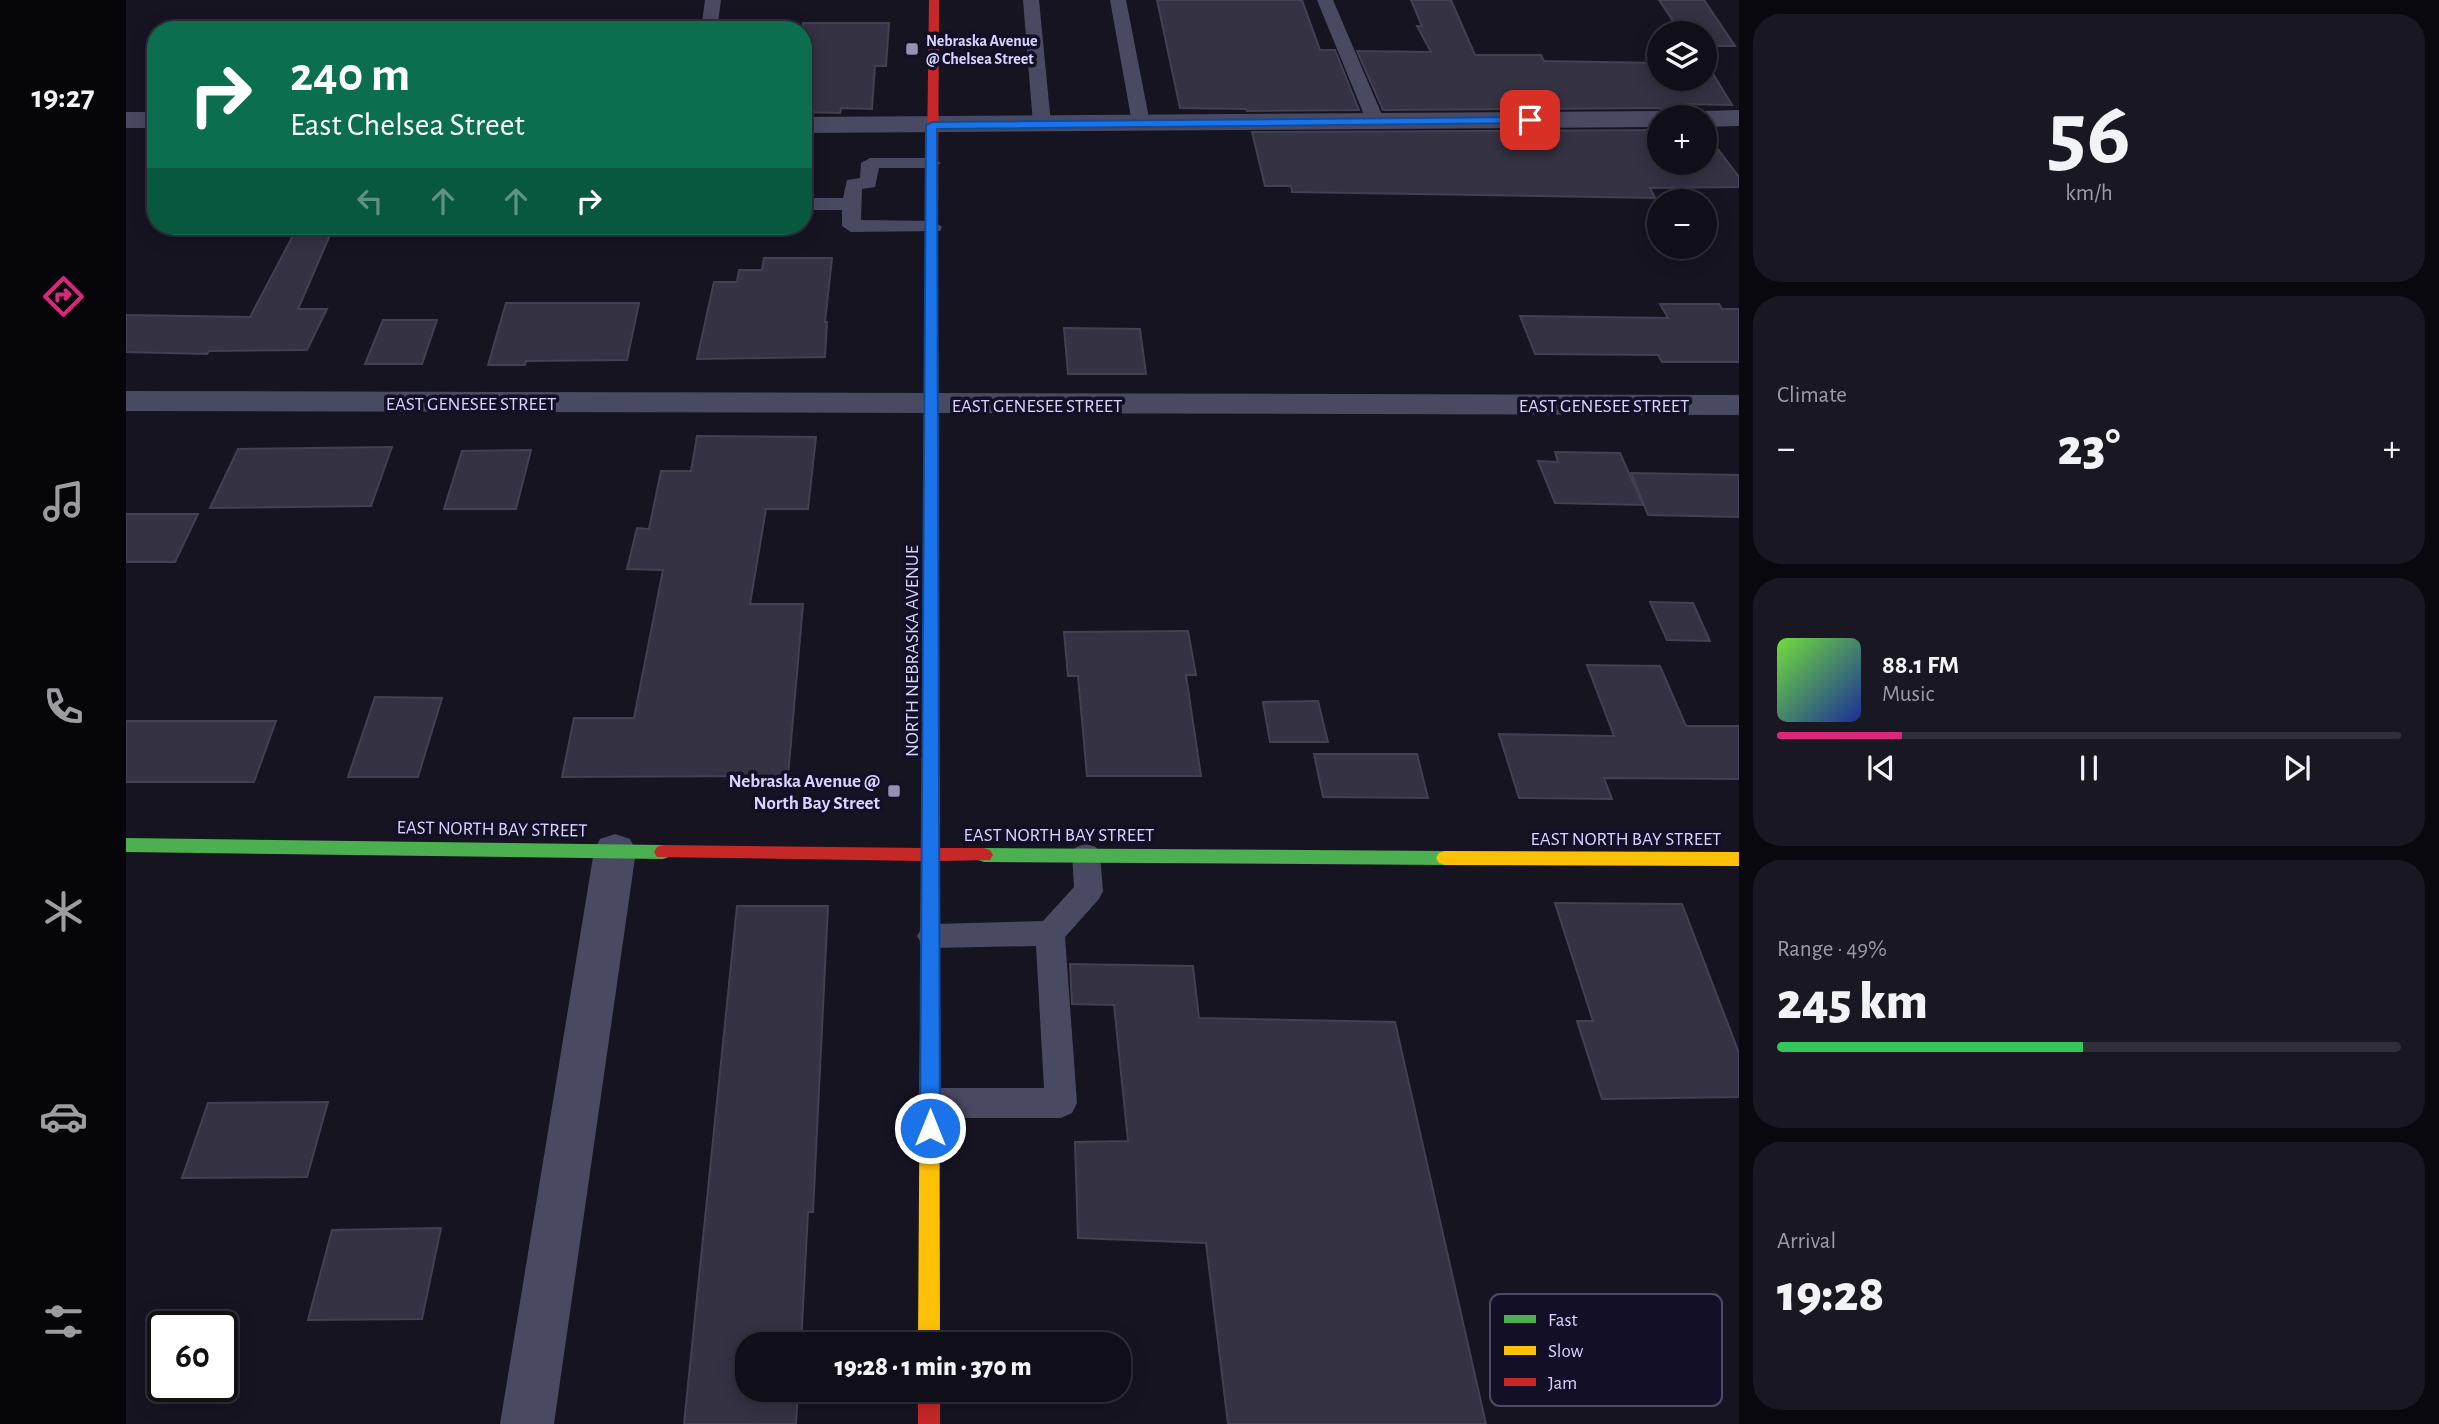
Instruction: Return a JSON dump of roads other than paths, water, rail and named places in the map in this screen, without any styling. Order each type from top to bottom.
[{"type":"main road","name":"NORTH NEBRASKA AVENUE","points":[[929,1332],[934,0]]},
{"type":"main road","name":"EAST NORTH BAY STREET","points":[[126,845],[932,855],[1739,859]]},
{"type":"main road","points":[[929,1402],[929,1424]]},
{"type":"street","points":[[1717,119],[1739,118]]},
{"type":"street","points":[[812,125],[1647,119]]},
{"type":"street","points":[[126,120],[147,120]]},
{"type":"street","name":"EAST GENESEE STREET","points":[[126,401],[1739,405]]},
{"type":"street","points":[[527,1424],[615,851]]},
{"type":"lane","points":[[710,21],[713,0]]},
{"type":"lane","points":[[1031,0],[1042,124]]},
{"type":"lane","points":[[1118,0],[1140,124]]},
{"type":"lane","points":[[1325,0],[1376,122]]},
{"type":"lane","points":[[932,163],[870,163],[869,183],[853,184],[851,226],[933,227]]},
{"type":"lane","points":[[812,204],[852,204]]},
{"type":"lane","points":[[932,936],[1050,933],[1089,891],[1086,855]]},
{"type":"lane","points":[[930,1103],[1061,1103],[1050,933]]},
{"type":"place","name":"Nebraska Avenue @ Chelsea Street","points":[[912,49]]},
{"type":"place","name":"Nebraska Avenue @ North Bay Street","points":[[894,791]]}]
